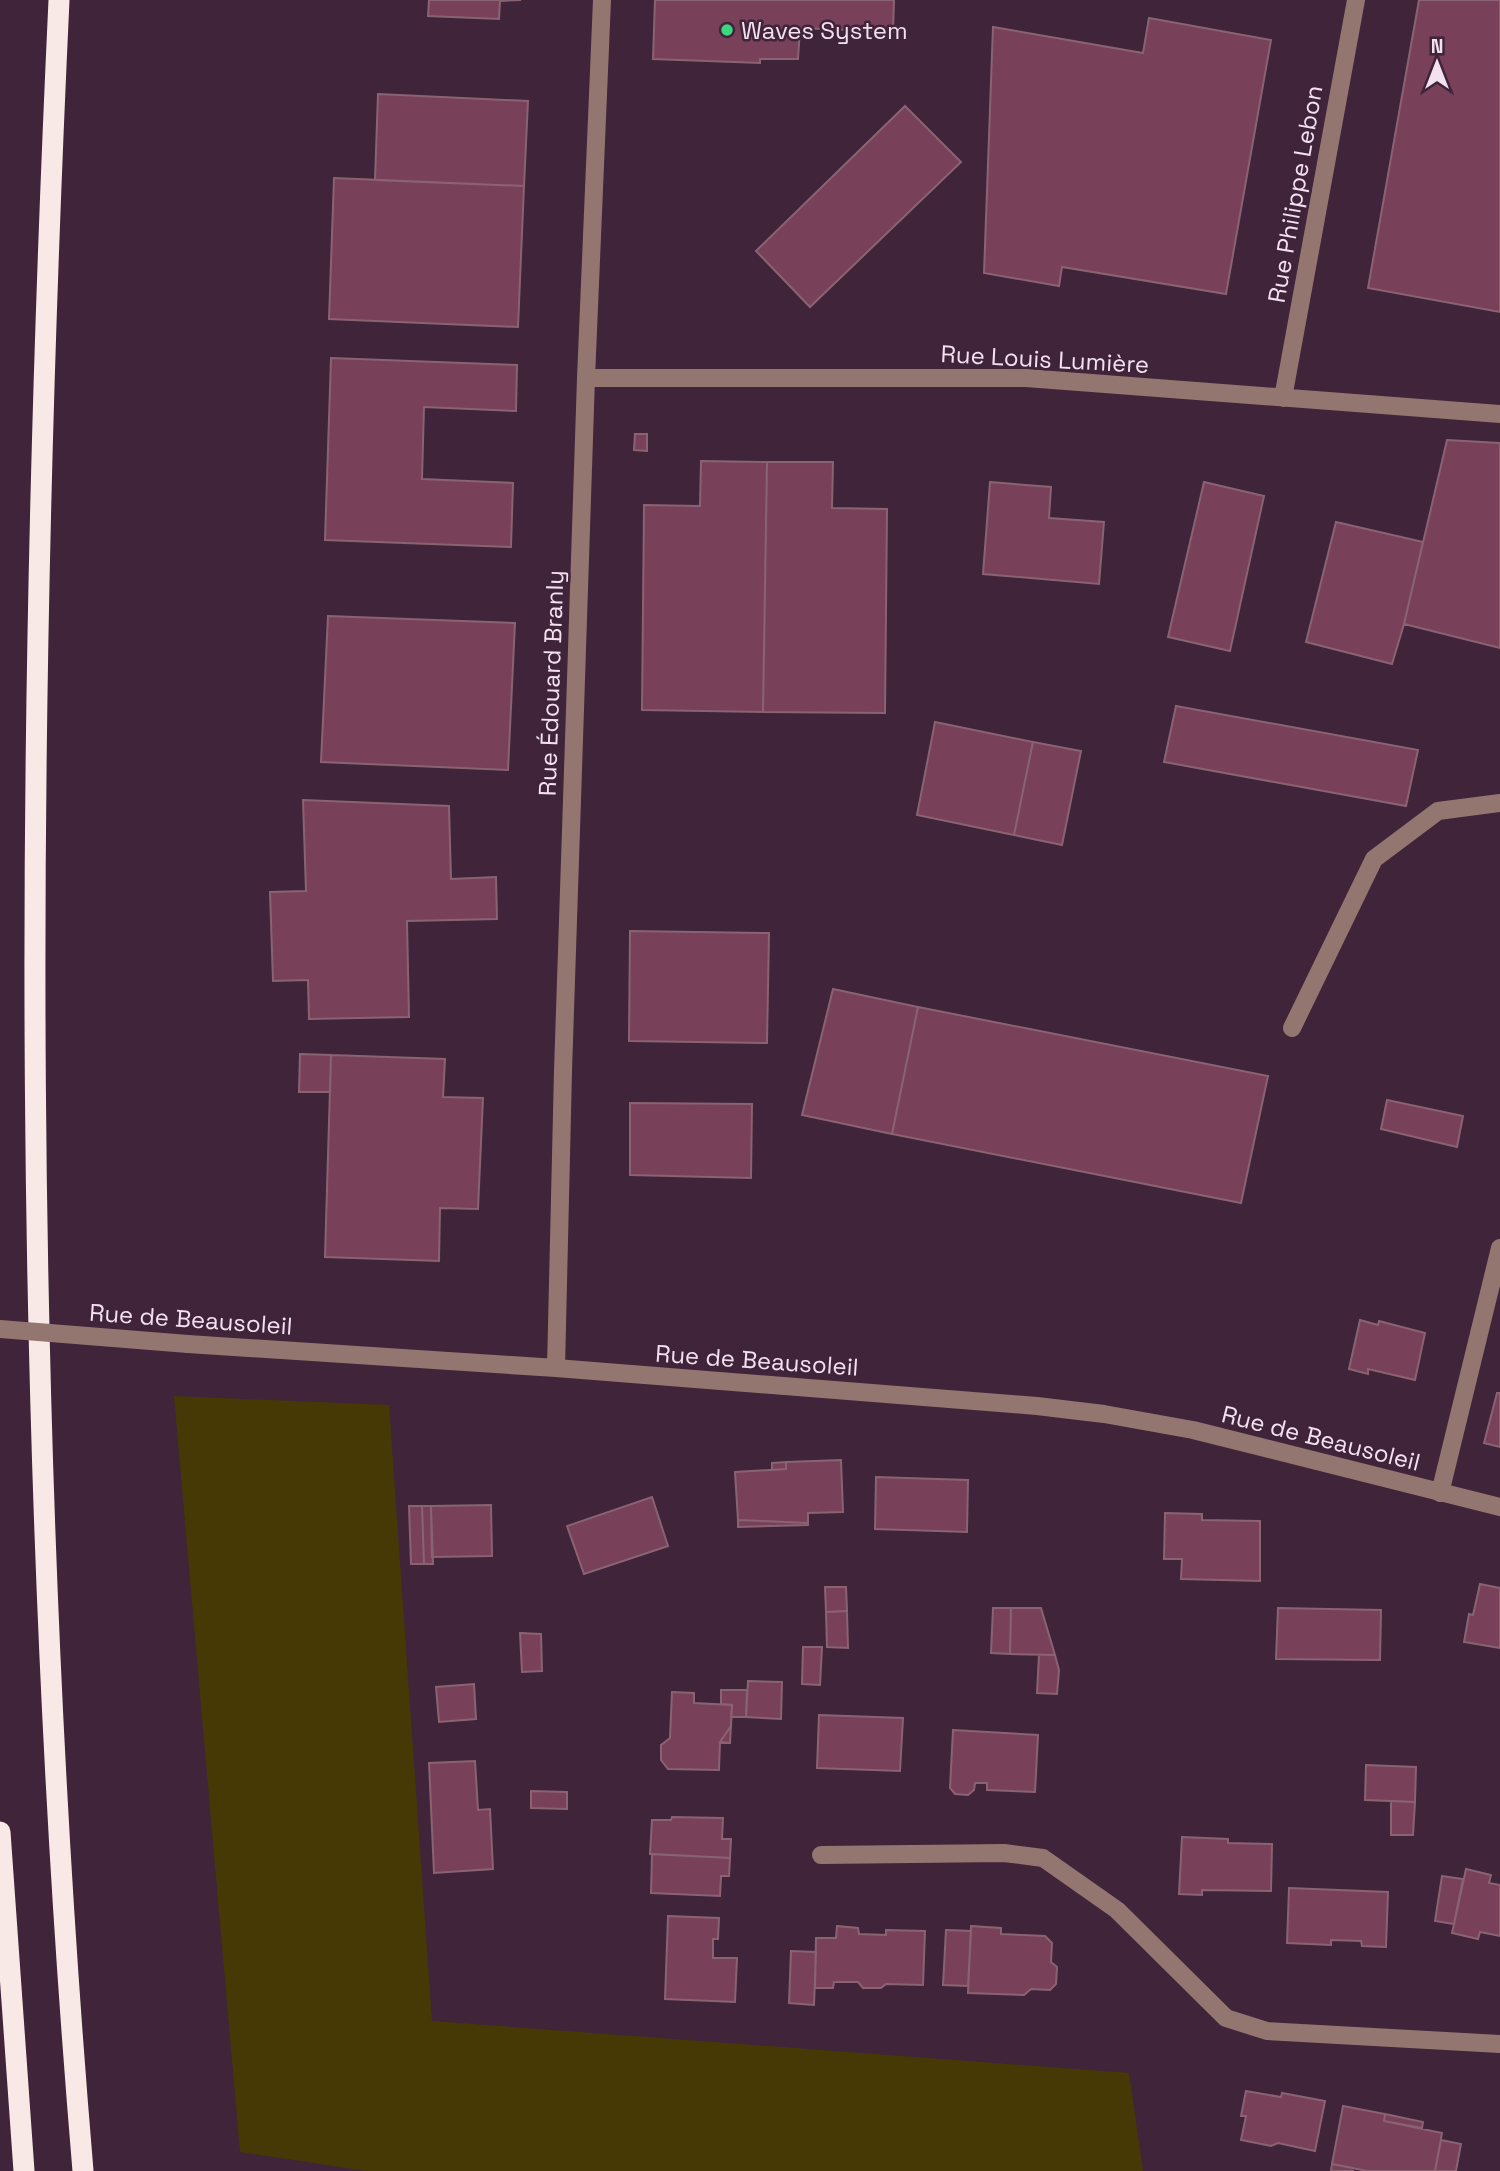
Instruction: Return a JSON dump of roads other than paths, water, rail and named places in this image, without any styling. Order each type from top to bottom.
[{"type":"highway","points":[[59,0],[46,321],[37,664],[35,1096],[40,1373],[53,1711],[62,1882],[83,2171]]},
{"type":"highway","points":[[0,1832],[24,2171]]},
{"type":"street","name":"Rue Édouard Branly","points":[[556,1368],[586,378],[602,0]]},
{"type":"street","name":"Rue Philippe Lebon","points":[[1283,398],[1356,0]]},
{"type":"street","name":"Rue Louis Lumière","points":[[586,378],[1026,378],[1500,414]]},
{"type":"street","points":[[1292,1028],[1374,859],[1438,811],[1500,803]]},
{"type":"street","points":[[1440,1493],[1500,1248]]},
{"type":"street","name":"Rue de Beausoleil","points":[[0,1329],[556,1368],[1037,1406],[1104,1414],[1193,1430],[1500,1507]]},
{"type":"street","points":[[821,1855],[1004,1853],[1044,1858],[1117,1910],[1226,2018],[1267,2031],[1500,2044]]},
{"type":"place","name":"Waves System","points":[[727,30]]}]
